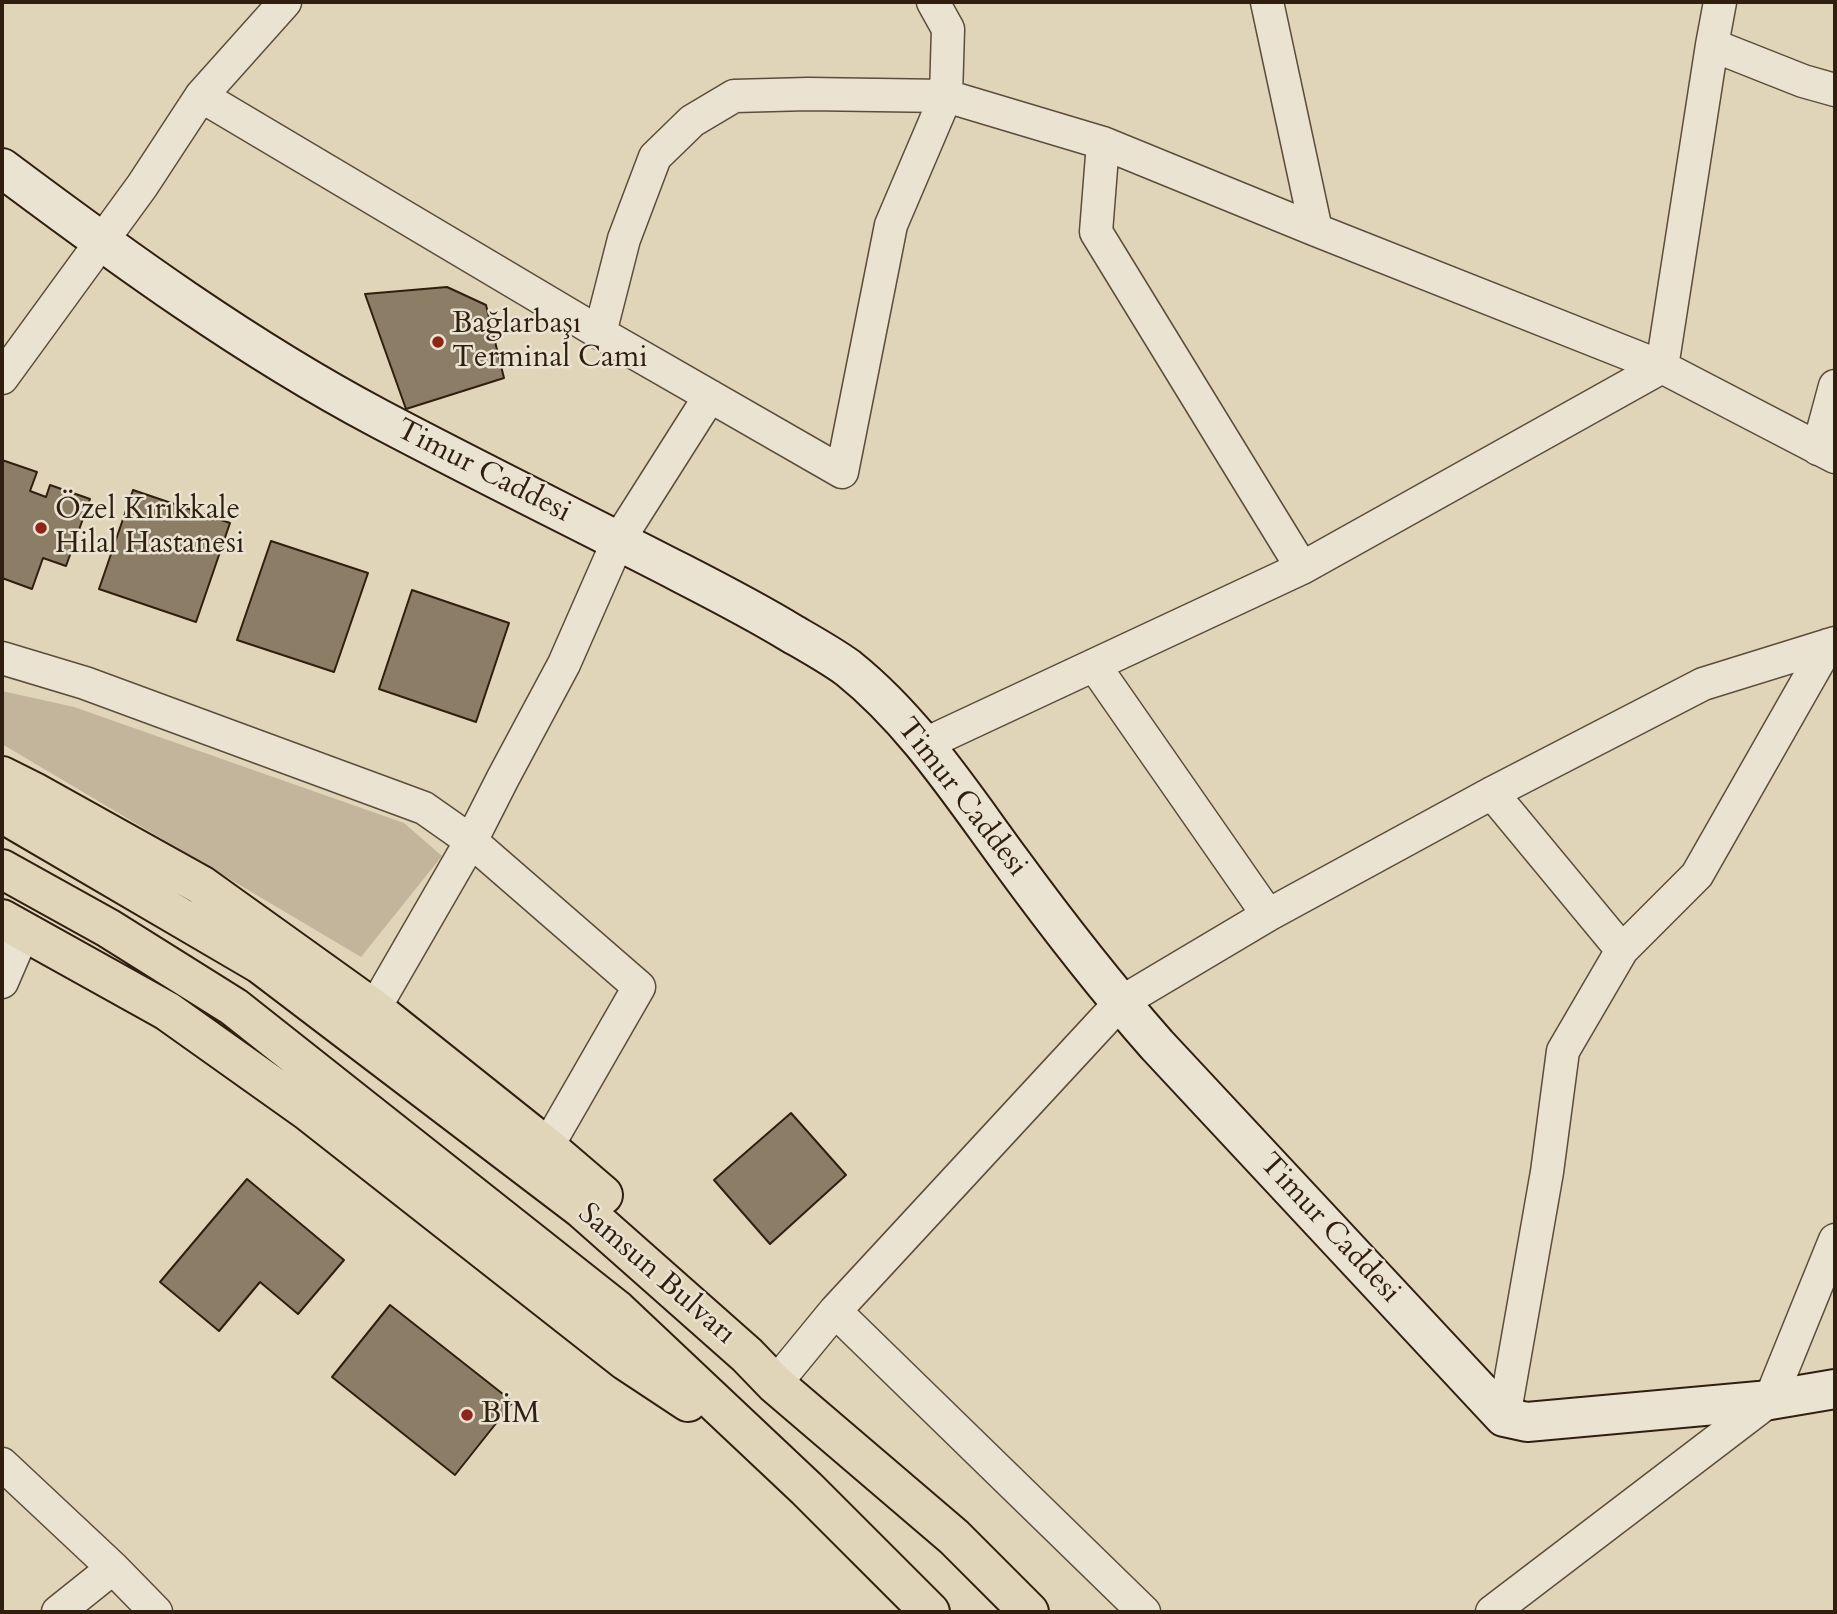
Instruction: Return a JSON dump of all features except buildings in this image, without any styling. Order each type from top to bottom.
[{"type":"main road","points":[[2,776],[201,885],[374,1009],[602,1194],[747,1355]]},
{"type":"main road","name":"Samsun Bulvarı","points":[[2,813],[260,964],[582,1209],[747,1355],[775,1384],[954,1537],[1029,1612]]},
{"type":"main road","points":[[2,869],[108,928],[234,1007],[423,1154],[617,1310],[775,1459],[930,1612]]},
{"type":"main road","points":[[13,925],[167,1011],[309,1112],[626,1361],[775,1459]]},
{"type":"street","points":[[2,378],[142,186],[201,96],[285,2]]},
{"type":"street","points":[[201,96],[600,333],[842,472],[891,225],[946,96],[948,29],[933,2]]},
{"type":"street","points":[[1662,367],[1720,2]]},
{"type":"street","points":[[1274,6],[1316,230]]},
{"type":"street","points":[[1712,45],[1802,81],[1835,90]]},
{"type":"street","points":[[600,333],[624,239],[656,156],[692,121],[734,96],[946,96],[1103,143],[1662,367],[1827,453],[1835,386]]},
{"type":"street","points":[[1103,143],[1096,232],[1303,568]]},
{"type":"street","name":"Timur Caddesi","points":[[2,168],[101,242],[262,352],[377,418],[755,612],[845,666],[874,691],[925,744],[1120,1003],[1504,1417]]},
{"type":"street","points":[[925,744],[1303,568],[1662,367]]},
{"type":"street","points":[[374,1009],[471,841],[564,664],[618,541],[710,396]]},
{"type":"street","points":[[775,1384],[835,1311],[1120,1003],[1268,915],[1492,793],[1703,684],[1831,644]]},
{"type":"street","points":[[1831,644],[1697,875],[1622,950],[1563,1051],[1547,1172],[1504,1417],[1527,1422],[1770,1400],[1835,1389]]},
{"type":"street","points":[[2,659],[85,683],[424,808],[471,841],[639,987],[547,1147]]},
{"type":"street","points":[[1094,665],[1268,915]]},
{"type":"street","points":[[1492,793],[1622,950]]},
{"type":"street","points":[[2,982],[13,925]]},
{"type":"street","points":[[1492,1612],[1770,1400],[1835,1240]]},
{"type":"street","points":[[835,1311],[1144,1612]]},
{"type":"street","points":[[2,1464],[156,1612]]},
{"type":"street","points":[[58,1612],[113,1568]]},
{"type":"shaded area","points":[[2,691],[74,707],[404,823],[442,856],[361,957],[2,744]]},
{"type":"place","name":"Bağlarbaşı Terminal Cami","points":[[438,342]]},
{"type":"place","name":"Özel Kırıkkale Hilal Hastanesi","points":[[41,528]]},
{"type":"place","name":"BİM","points":[[467,1415]]}]
